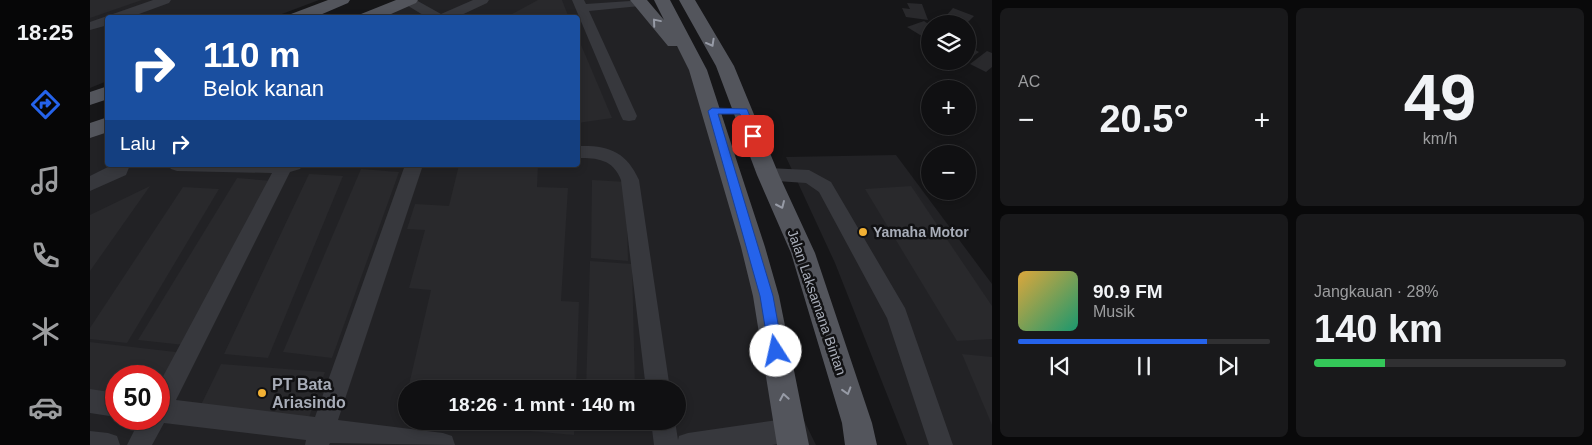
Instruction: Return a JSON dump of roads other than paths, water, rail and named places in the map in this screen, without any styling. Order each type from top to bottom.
[{"type":"main road","points":[[304,15],[342,0]]},
{"type":"main road","points":[[367,0],[374,15],[409,0]]},
{"type":"main road","points":[[662,0],[698,70],[712,111],[766,296],[792,438]]},
{"type":"main road","name":"Jalan Laksamana Bintan","points":[[687,0],[725,66],[768,175],[803,252],[840,366],[861,445]]},
{"type":"main road","points":[[639,1],[698,70]]},
{"type":"main road","points":[[90,99],[105,93]]},
{"type":"main road","points":[[712,111],[743,111]]},
{"type":"main road","points":[[90,132],[105,125]]},
{"type":"lane","points":[[118,15],[126,10],[165,0]]},
{"type":"lane","points":[[409,0],[433,15]]},
{"type":"lane","points":[[450,15],[483,0]]},
{"type":"lane","points":[[629,116],[580,4],[639,1]]},
{"type":"lane","points":[[90,26],[105,21]]},
{"type":"lane","points":[[580,152],[592,151],[604,154],[622,163],[627,170],[657,380]]},
{"type":"lane","points":[[90,184],[120,170],[121,167]]},
{"type":"lane","points":[[170,388],[284,167]]},
{"type":"lane","points":[[320,438],[413,167]]},
{"type":"lane","points":[[768,175],[809,177],[825,187],[896,315],[915,365],[941,445]]},
{"type":"lane","points":[[90,401],[105,403]]},
{"type":"lane","points":[[170,411],[320,438],[443,445]]},
{"type":"lane","points":[[139,445],[147,430]]},
{"type":"lane","points":[[664,430],[666,445]]},
{"type":"lane","points":[[688,445],[792,438]]},
{"type":"lane","points":[[90,443],[108,445]]},
{"type":"place","name":"Yamaha Motor","points":[[863,232]]},
{"type":"place","name":"PT Bata Ariasindo","points":[[262,393]]}]
